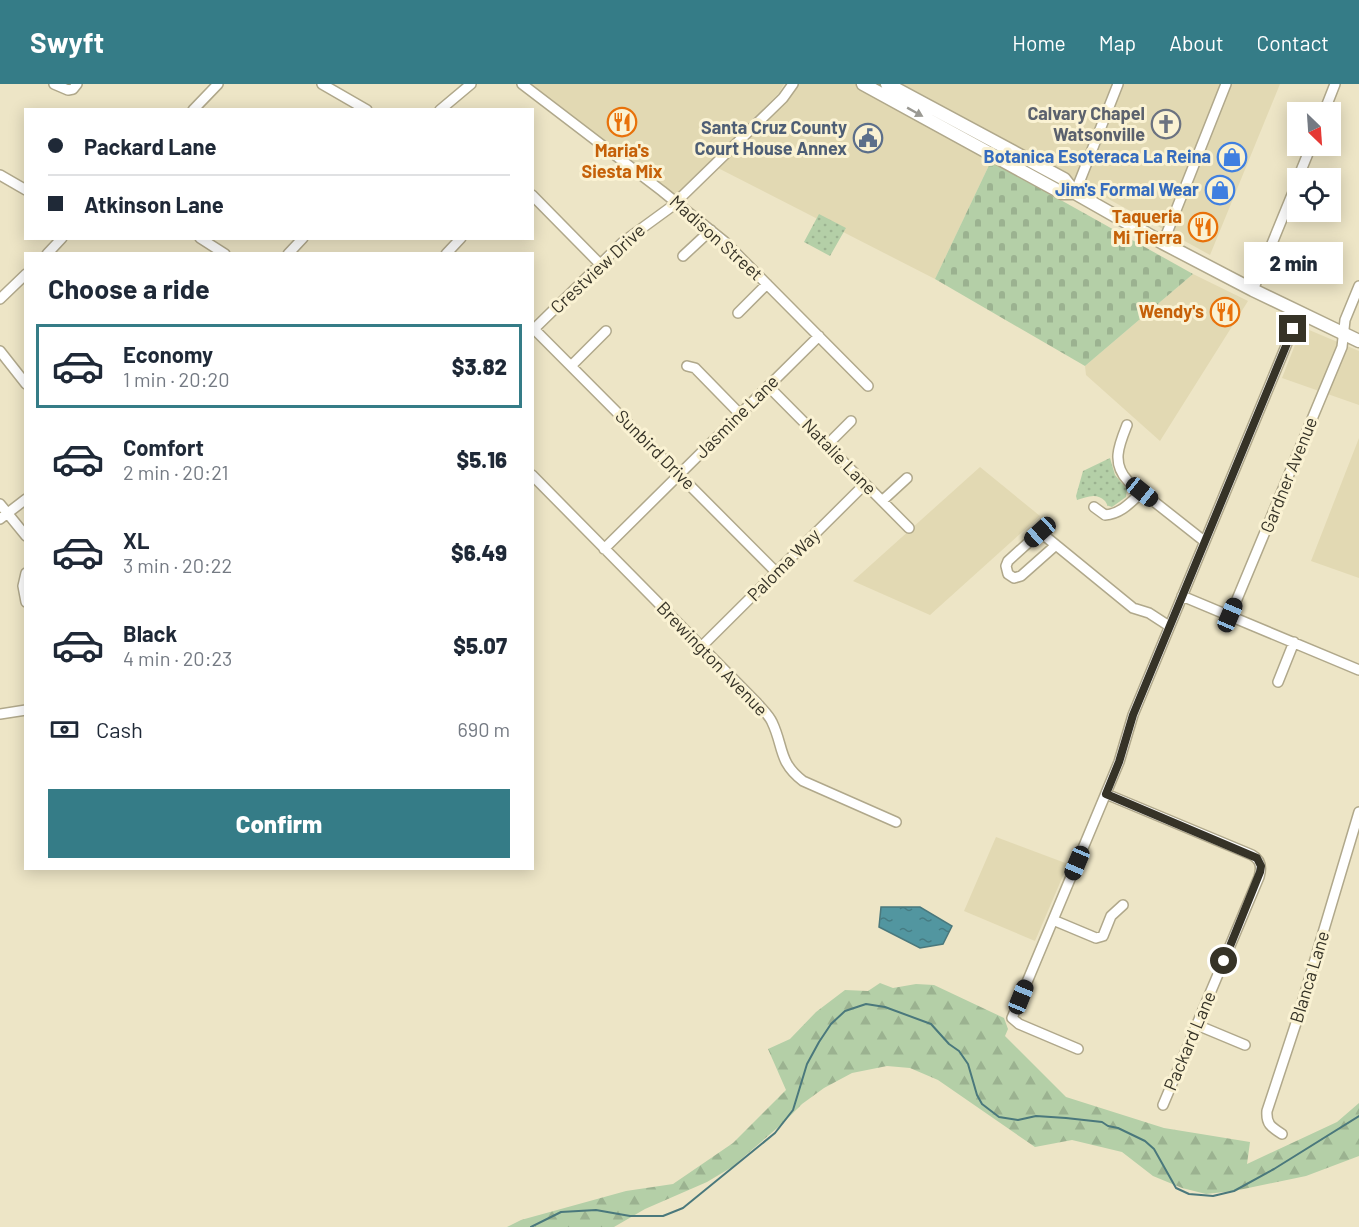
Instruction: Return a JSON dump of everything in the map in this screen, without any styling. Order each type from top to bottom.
[{"type":"main road","points":[[863,84],[1062,193],[1075,193]]},
{"type":"main road","points":[[887,84],[1064,179],[1075,193],[1163,243],[1359,341]]},
{"type":"street","points":[[54,84],[68,90],[73,89],[77,84]]},
{"type":"street","points":[[198,108],[218,84]]},
{"type":"street","points":[[322,84],[364,108]]},
{"type":"street","points":[[442,108],[471,84]]},
{"type":"street","name":"Madison Street","points":[[522,84],[711,230],[735,251],[868,386]]},
{"type":"street","name":"Crestview Drive","points":[[534,329],[629,236],[676,202],[783,98],[793,84]]},
{"type":"street","points":[[1075,193],[1118,84]]},
{"type":"street","points":[[1163,243],[1226,84]]},
{"type":"street","points":[[1328,102],[1335,84]]},
{"type":"street","points":[[0,175],[24,189]]},
{"type":"street","points":[[534,197],[600,264]]},
{"type":"street","points":[[1253,290],[1287,206]]},
{"type":"street","points":[[683,256],[711,230]]},
{"type":"street","points":[[49,252],[60,240]]},
{"type":"street","points":[[203,240],[222,252]]},
{"type":"street","points":[[290,252],[301,240]]},
{"type":"street","points":[[448,252],[459,240]]},
{"type":"street","points":[[0,299],[24,276]]},
{"type":"street","points":[[738,313],[767,284]]},
{"type":"street","name":"Gardner Avenue","points":[[1230,615],[1342,349],[1346,320],[1359,286]]},
{"type":"street","points":[[1078,1049],[1022,1025],[1012,1018],[1119,762],[1133,715],[1169,626],[1300,312]]},
{"type":"street","name":"Sunbird Drive","points":[[534,331],[572,365],[776,572]]},
{"type":"street","points":[[572,365],[606,332]]},
{"type":"street","name":"Jasmine Lane","points":[[604,549],[819,336]]},
{"type":"street","points":[[0,351],[3,363],[24,382]]},
{"type":"street","points":[[687,366],[695,368],[739,413]]},
{"type":"street","name":"Natalie Lane","points":[[768,386],[909,528]]},
{"type":"street","points":[[827,445],[851,421]]},
{"type":"street","points":[[1127,425],[1118,448],[1118,462],[1125,477],[1204,541]]},
{"type":"street","name":"Brewington Avenue","points":[[534,477],[757,703],[771,721],[784,760],[791,772],[803,781],[896,822]]},
{"type":"street","points":[[882,501],[907,478]]},
{"type":"street","name":"Paloma Way","points":[[702,646],[865,484]]},
{"type":"street","points":[[1094,507],[1105,515],[1112,515],[1123,509],[1142,492]]},
{"type":"street","points":[[4,516],[24,501]]},
{"type":"street","points":[[0,504],[4,516],[24,534]]},
{"type":"street","points":[[1056,545],[1021,576],[1014,578],[1008,574],[1006,566],[1008,561],[1040,532],[1056,545],[1133,608],[1149,613],[1169,626]]},
{"type":"street","points":[[1182,596],[1359,670]]},
{"type":"street","points":[[1278,682],[1294,642]]},
{"type":"street","points":[[0,714],[24,710]]},
{"type":"street","name":"Packard Lane","points":[[1106,794],[1252,855],[1260,863],[1259,877],[1163,1105]]},
{"type":"street","name":"Blanca Lane","points":[[1282,1134],[1266,1121],[1267,1111],[1300,1011],[1359,812]]},
{"type":"street","points":[[1053,920],[1100,938],[1103,936],[1111,915],[1123,905]]},
{"type":"street","points":[[1197,1025],[1245,1045]]},
{"type":"shaded area","points":[[518,84],[784,84],[779,93],[676,196]]},
{"type":"shaded area","points":[[796,84],[859,84],[991,161],[935,279],[716,167],[790,97]]},
{"type":"shaded area","points":[[900,84],[1280,84],[1210,255]]},
{"type":"shaded area","points":[[1193,274],[1248,301],[1160,441],[1086,375],[1085,366]]},
{"type":"shaded area","points":[[1302,327],[1359,351],[1359,405],[1282,378]]},
{"type":"shaded area","points":[[1359,438],[1359,578],[1311,561]]},
{"type":"shaded area","points":[[980,467],[1040,516],[930,615],[853,581]]},
{"type":"shaded area","points":[[996,837],[1068,864],[1035,941],[964,911]]},
{"type":"green space","points":[[991,161],[1193,274],[1085,366],[935,279]]},
{"type":"green space","points":[[819,214],[846,228],[830,256],[804,242]]},
{"type":"green space","points":[[1110,458],[1115,475],[1127,489],[1126,497],[1112,507],[1107,506],[1105,501],[1099,497],[1091,496],[1077,500],[1083,471]]},
{"type":"green space","points":[[880,983],[893,988],[916,984],[934,985],[1004,1018],[1008,1029],[1005,1036],[1066,1097],[1164,1128],[1250,1142],[1247,1164],[1337,1122],[1359,1103],[1359,1156],[1306,1176],[1234,1191],[1206,1194],[1182,1188],[1153,1176],[1122,1152],[1072,1140],[1035,1147],[938,1080],[910,1068],[887,1066],[852,1073],[824,1088],[802,1104],[732,1167],[707,1182],[645,1209],[614,1227],[507,1227],[521,1220],[626,1191],[673,1184],[733,1143],[786,1090],[768,1049],[790,1039],[816,1012],[845,990],[868,991]]},
{"type":"water","points":[[881,907],[920,907],[952,926],[943,944],[920,948],[879,927]]},
{"type":"waterway","points":[[531,1227],[561,1212],[596,1210],[630,1216],[663,1216],[683,1208],[775,1133],[793,1110],[807,1064],[831,1024],[845,1011],[866,1004],[885,1007],[931,1024],[949,1044],[959,1051],[968,1064],[982,1104],[999,1117],[1018,1120],[1036,1116],[1066,1118],[1102,1122],[1118,1128],[1145,1141],[1154,1149],[1176,1188],[1189,1194],[1213,1196],[1234,1191],[1359,1116]]},
{"type":"place","name":"Maria's Siesta Mix","points":[[622,122]]},
{"type":"place","name":"Calvary Chapel Watsonville","points":[[1166,124]]},
{"type":"place","name":"Santa Cruz County Court House Annex","points":[[868,138]]},
{"type":"place","name":"Botanica Esoteraca La Reina","points":[[1232,157]]},
{"type":"place","name":"Jim's Formal Wear","points":[[1220,190]]},
{"type":"place","name":"Taqueria Mi Tierra","points":[[1203,227]]},
{"type":"place","name":"Wendy's","points":[[1225,312]]},
{"type":"route","points":[[1224,961],[1260,872],[1261,866],[1257,858],[1106,794],[1119,762],[1133,715],[1293,329]]}]
